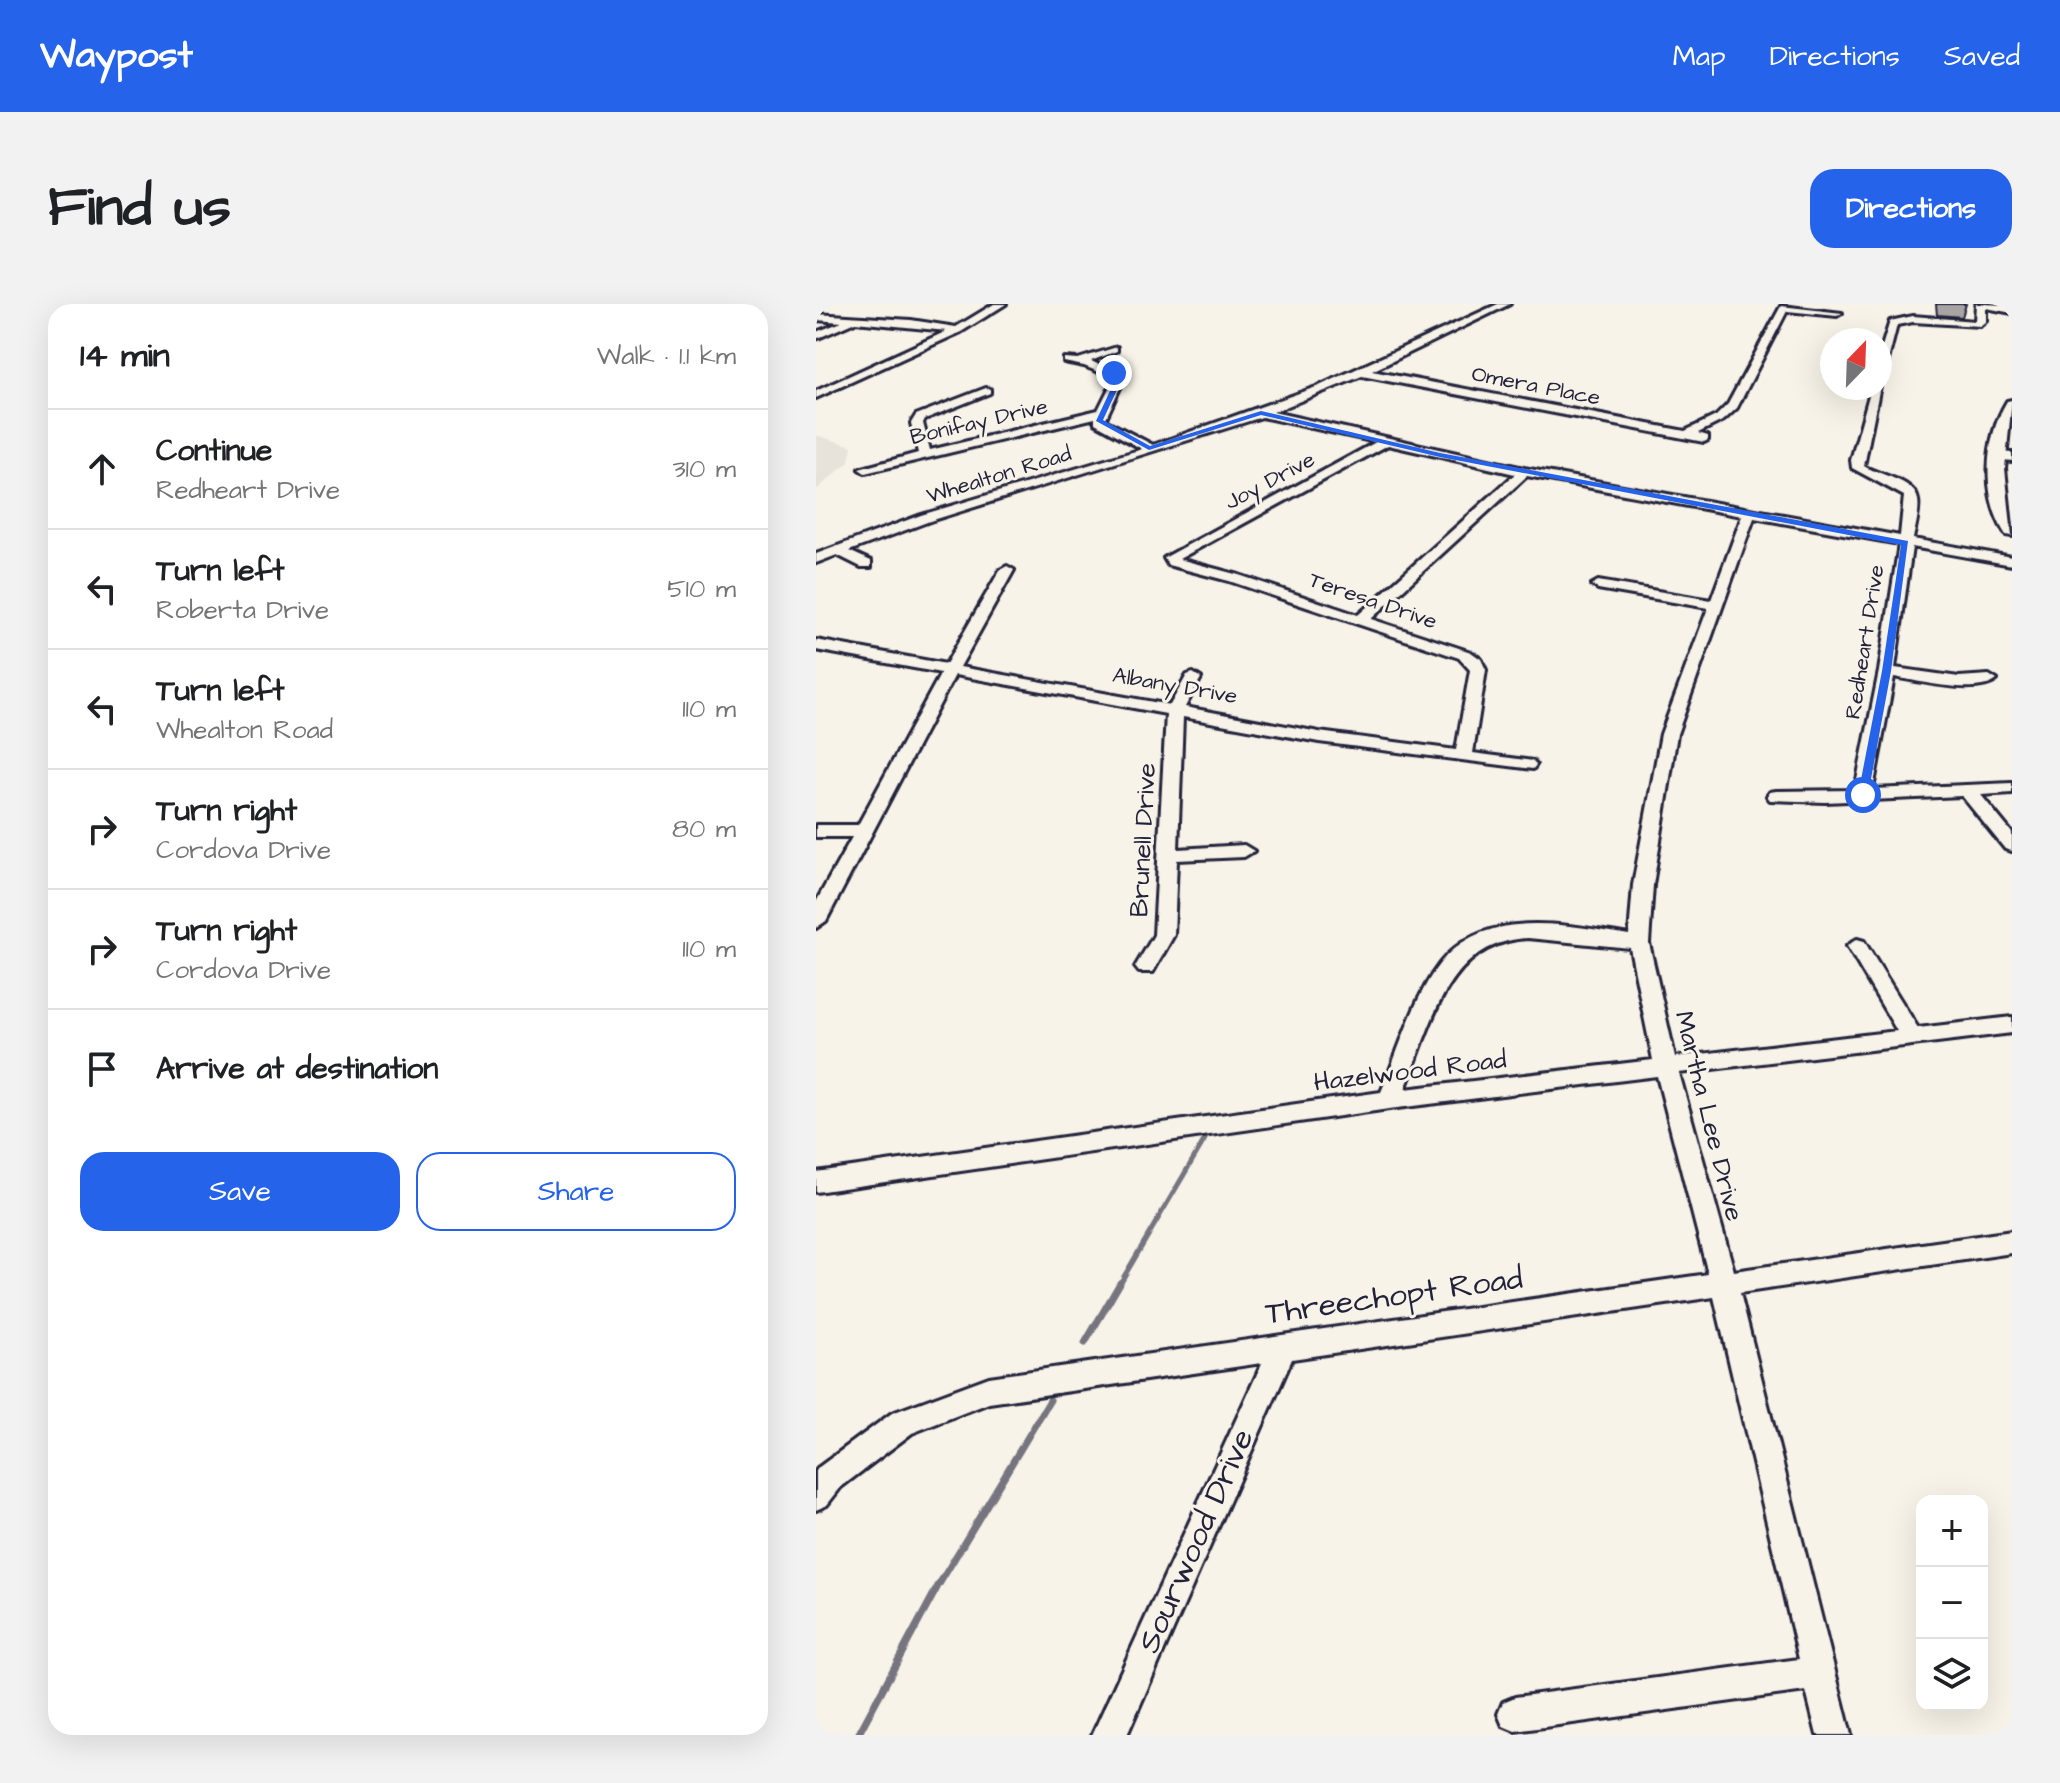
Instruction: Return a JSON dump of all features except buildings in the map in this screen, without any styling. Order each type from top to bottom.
[{"type":"main road","points":[[1983,304],[2012,306]]},
{"type":"main road","points":[[2012,404],[2004,422],[2006,457],[1997,486],[1988,502],[1988,518],[2012,546]]},
{"type":"main road","points":[[1997,486],[2005,521],[2012,531]]},
{"type":"street","points":[[816,395],[958,330],[1001,304]]},
{"type":"street","name":"Whealton Road","points":[[816,559],[926,518],[1261,413],[1360,372],[1505,304]]},
{"type":"street","points":[[1892,328],[1893,323],[1913,319],[1977,324],[1981,321],[1983,304]]},
{"type":"street","points":[[1686,435],[1720,418],[1733,406],[1784,308],[1837,313]]},
{"type":"street","points":[[816,317],[958,330]]},
{"type":"street","points":[[816,336],[856,319]]},
{"type":"street","points":[[1113,349],[1074,361],[1120,377],[1102,413],[1101,424],[1149,448]]},
{"type":"street","name":"Omera Place","points":[[1360,372],[1704,438]]},
{"type":"street","points":[[925,455],[917,423],[920,417],[986,391]]},
{"type":"street","name":"Redheart Drive","points":[[1863,795],[1887,671],[1912,495],[1858,468],[1857,460],[1873,400]]},
{"type":"street","name":"Bonifay Drive","points":[[865,469],[1102,413]]},
{"type":"street","points":[[1261,413],[1524,472],[2012,561]]},
{"type":"street","name":"Joy Drive","points":[[1175,553],[1384,443]]},
{"type":"street","points":[[1361,620],[1524,472]]},
{"type":"street","name":"Martha Lee Drive","points":[[1749,515],[1669,734],[1643,885],[1639,943],[1666,1068],[1724,1283],[1834,1735]]},
{"type":"street","points":[[837,550],[866,564]]},
{"type":"street","name":"Teresa Drive","points":[[1175,553],[1171,558],[1173,562],[1234,578],[1361,620],[1465,655],[1475,662],[1478,670],[1464,757]]},
{"type":"street","points":[[816,921],[862,831],[1007,570]]},
{"type":"street","points":[[1598,585],[1714,605]]},
{"type":"street","name":"Albany Drive","points":[[816,645],[1319,737],[1527,765]]},
{"type":"street","points":[[1887,671],[1959,682],[1989,680]]},
{"type":"street","points":[[1175,710],[1193,678]]},
{"type":"street","name":"Brunell Drive","points":[[1146,967],[1164,935],[1175,710]]},
{"type":"street","points":[[1776,796],[2012,788]]},
{"type":"street","points":[[1967,790],[2012,845]]},
{"type":"street","points":[[816,831],[862,831]]},
{"type":"street","points":[[1169,855],[1244,851]]},
{"type":"street","points":[[1389,1100],[1441,981],[1453,962],[1474,946],[1498,936],[1526,931],[1639,943]]},
{"type":"street","points":[[1857,946],[1913,1038]]},
{"type":"street","name":"Hazelwood Road","points":[[816,1182],[1389,1100],[2012,1025]]},
{"type":"street","name":"Threechopt Road","points":[[816,1495],[830,1477],[902,1423],[989,1390],[2012,1242]]},
{"type":"street","name":"Sourwood Drive","points":[[1109,1735],[1284,1346]]},
{"type":"street","points":[[1515,1714],[1818,1673]]},
{"type":"shaded area","points":[[816,435],[852,446],[849,462],[816,490]]},
{"type":"waterway","points":[[1119,1285],[1205,1139]]},
{"type":"waterway","points":[[1085,1343],[1120,1283]]},
{"type":"waterway","points":[[858,1735],[938,1586],[1050,1400]]},
{"type":"route","points":[[1114,373],[1120,377],[1099,421],[1149,448],[1261,413],[1440,455],[1905,543],[1887,671],[1863,795]]}]
